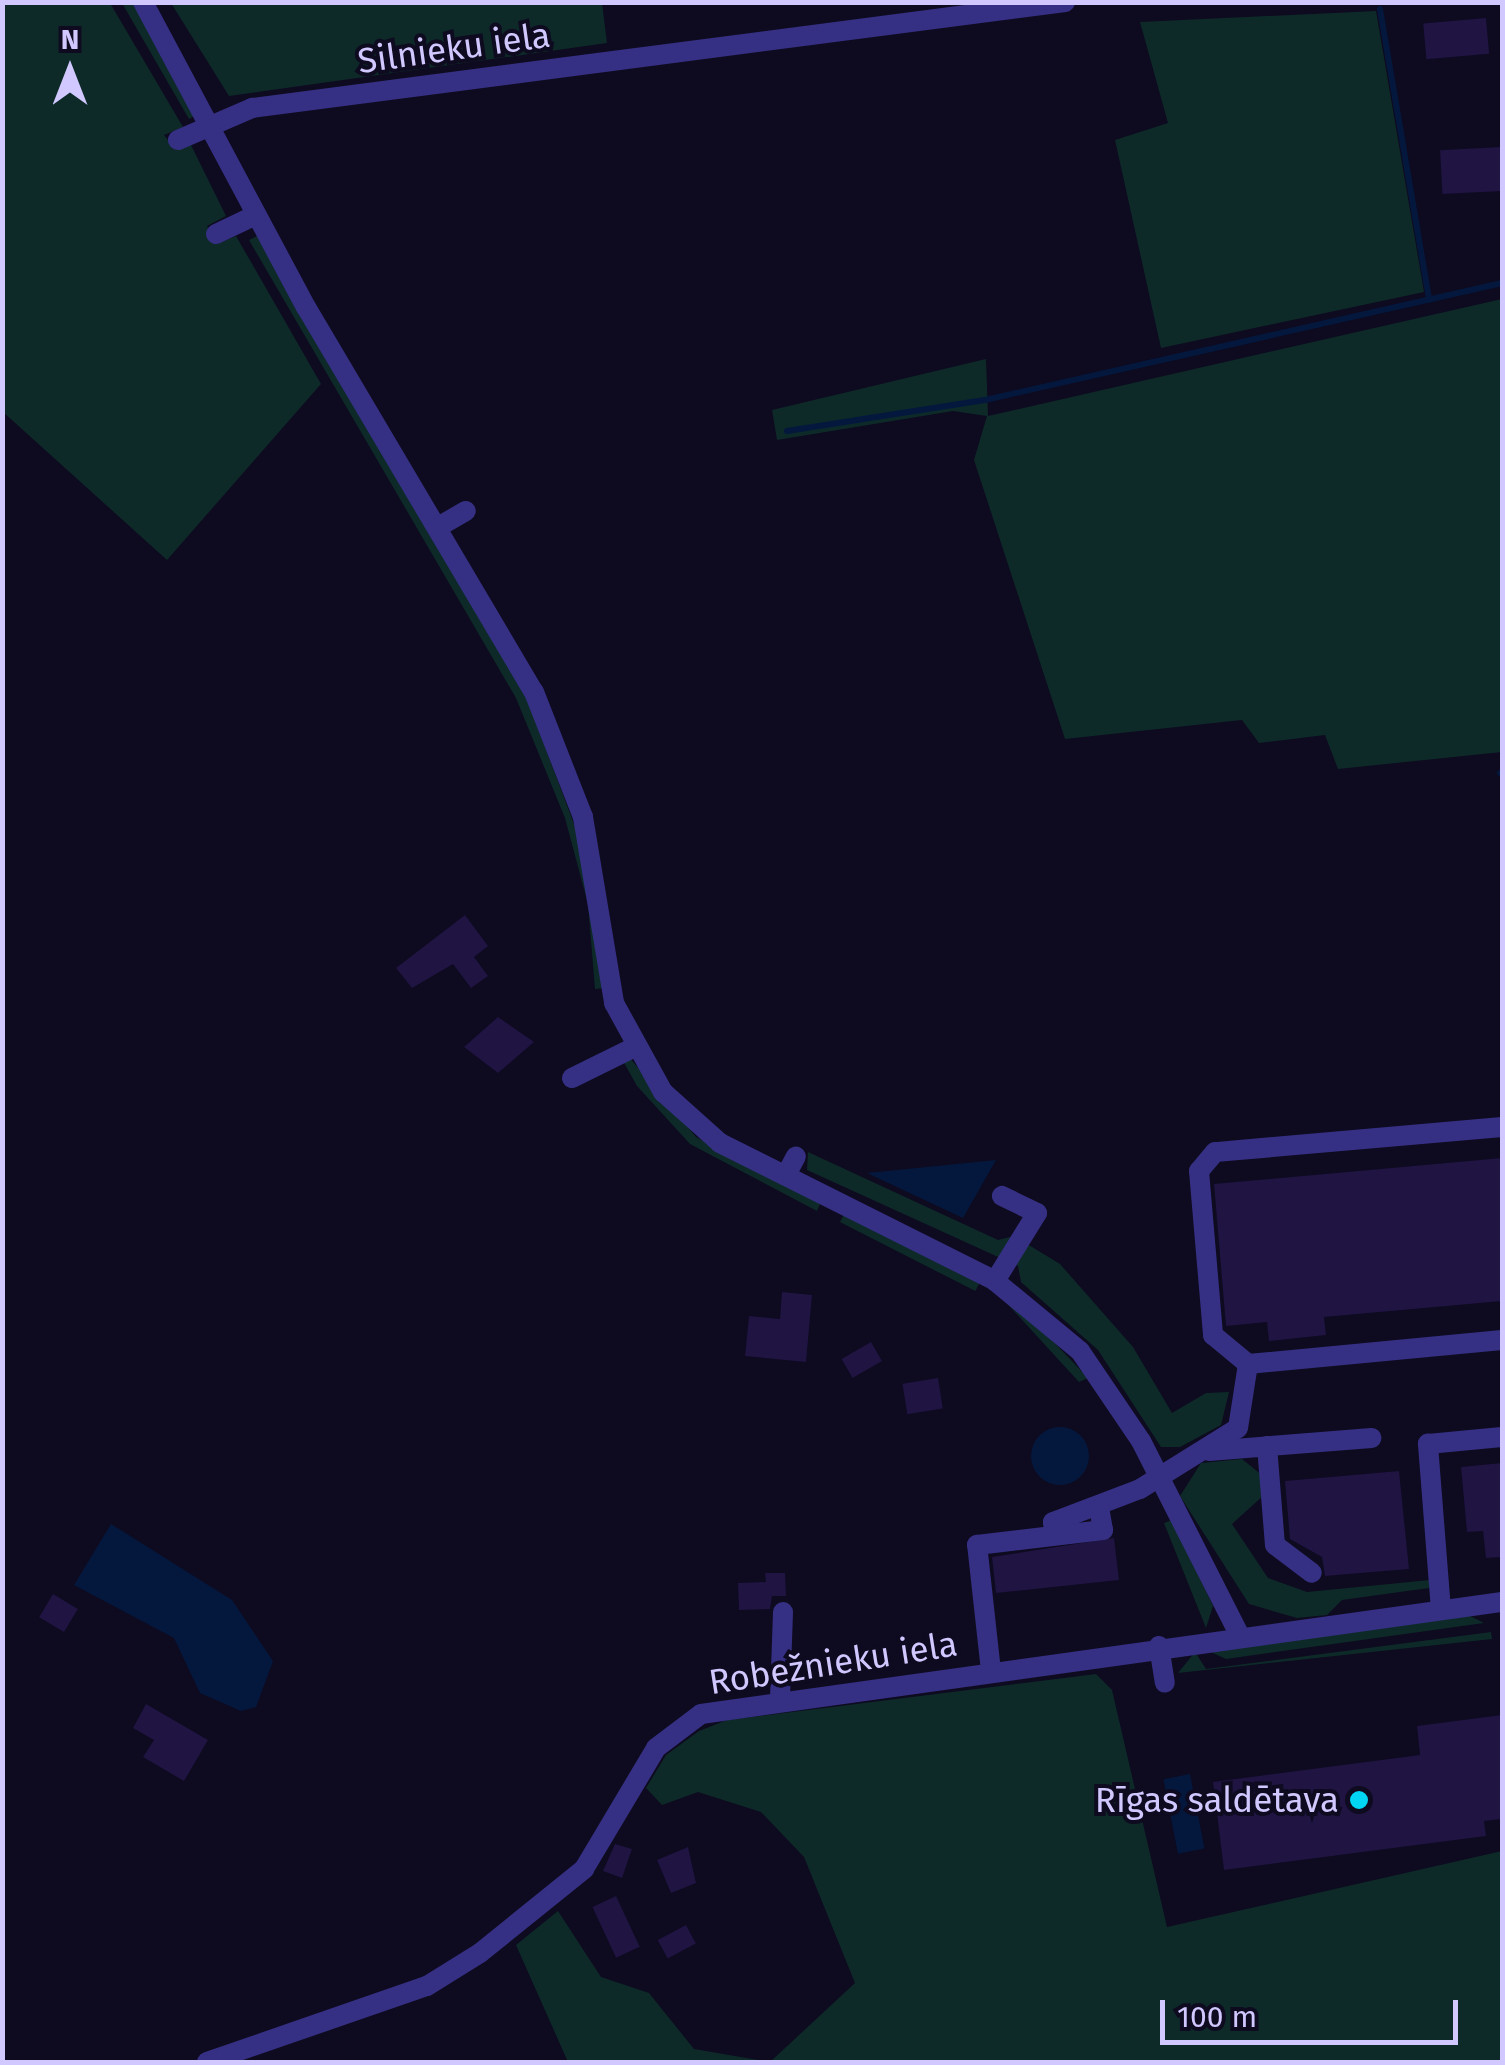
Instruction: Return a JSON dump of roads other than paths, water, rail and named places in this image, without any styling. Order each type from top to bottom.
[{"type":"street","points":[[143,2],[211,124],[256,216],[534,692],[572,784],[600,881],[614,1003],[635,1047],[690,1120],[786,1175],[995,1281],[1080,1352],[1159,1476],[1240,1636]]},
{"type":"street","name":"Silnieku iela","points":[[178,140],[252,108],[1065,2]]},
{"type":"street","points":[[216,234],[256,216]]},
{"type":"street","points":[[438,527],[466,511]]},
{"type":"street","points":[[572,1078],[635,1047]]},
{"type":"street","points":[[1502,1127],[1204,1160],[1213,1334],[1248,1364],[1502,1340]]},
{"type":"street","points":[[786,1175],[796,1156]]},
{"type":"street","points":[[995,1281],[1038,1214],[1002,1196]]},
{"type":"street","points":[[990,1671],[977,1546],[1055,1535],[1053,1522],[1099,1508],[1238,1428],[1248,1364]]},
{"type":"street","points":[[1202,1452],[1370,1438]]},
{"type":"street","points":[[1441,1610],[1428,1444],[1502,1438]]},
{"type":"street","points":[[1267,1446],[1275,1545],[1312,1572]]},
{"type":"street","name":"Robežnieku iela","points":[[207,2062],[455,1970],[584,1869],[636,1776],[674,1730],[780,1698],[1502,1603]]},
{"type":"street","points":[[780,1698],[783,1612]]},
{"type":"street","points":[[1159,1646],[1166,1684]]},
{"type":"water","points":[[996,1160],[963,1218],[867,1173]]},
{"type":"water","points":[[1060,1427],[1081,1435],[1089,1456],[1081,1477],[1060,1485],[1039,1477],[1031,1456],[1039,1435]]},
{"type":"water","points":[[111,1524],[232,1600],[273,1661],[256,1707],[241,1711],[200,1693],[174,1638],[74,1585]]},
{"type":"water","points":[[1190,1774],[1205,1849],[1178,1854],[1163,1779]]},
{"type":"waterway","points":[[1380,9],[1429,300]]},
{"type":"waterway","points":[[787,431],[985,400],[1502,283]]},
{"type":"place","name":"Rīgas saldētava","points":[[1359,1800]]}]
